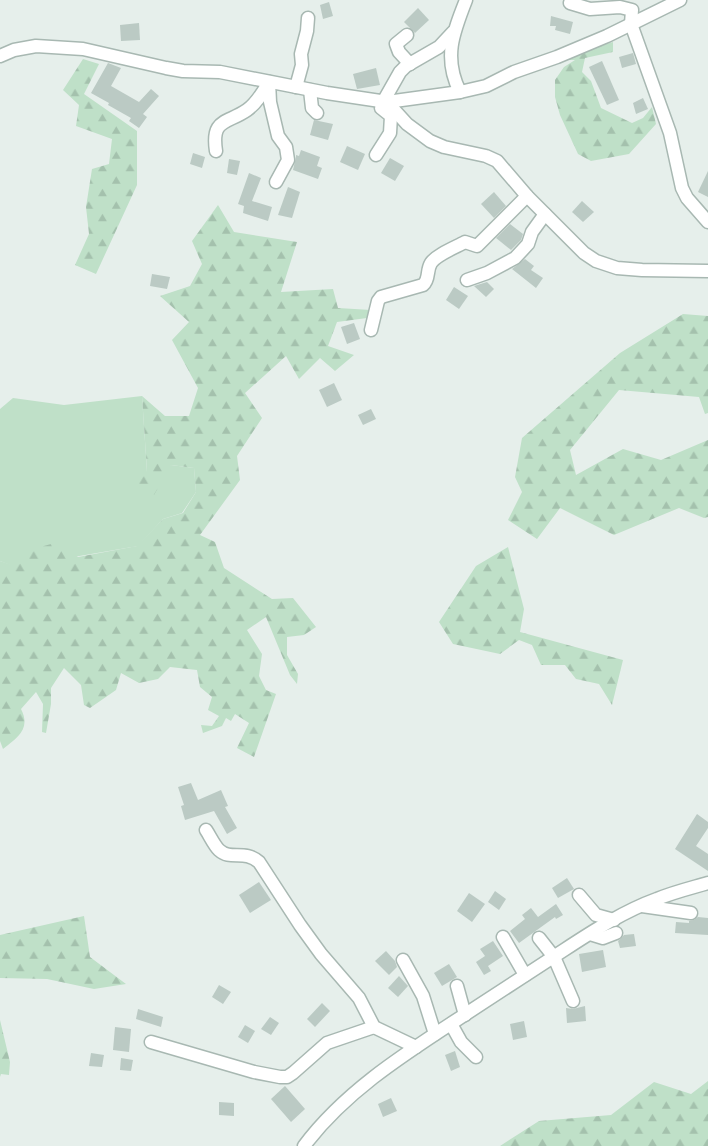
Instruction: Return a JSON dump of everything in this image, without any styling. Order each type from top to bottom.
[{"type":"street","points":[[460,92],[454,79],[452,67],[453,32],[466,0]]},
{"type":"street","points":[[0,56],[14,50],[36,46],[83,49],[166,68],[183,71],[220,72],[381,102],[460,92],[486,86],[514,72],[573,51],[680,0]]},
{"type":"street","points":[[570,3],[590,9],[620,7],[632,10],[631,24],[670,134],[682,188],[687,198],[708,222]]},
{"type":"street","points":[[296,87],[302,65],[301,54],[308,18]]},
{"type":"street","points":[[381,102],[400,72],[432,52],[453,32]]},
{"type":"street","points":[[407,35],[396,44],[399,52],[410,64]]},
{"type":"street","points":[[0,47],[14,50]]},
{"type":"street","points":[[216,151],[214,138],[218,125],[250,108],[269,82]]},
{"type":"street","points":[[269,82],[270,102],[278,136],[286,147],[288,160],[276,182]]},
{"type":"street","points":[[310,90],[312,108],[317,113]]},
{"type":"street","points":[[376,155],[390,133],[391,116],[381,102]]},
{"type":"street","points":[[381,102],[430,141],[444,147],[486,156],[497,161],[527,196],[584,253],[596,261],[617,268],[708,271]]},
{"type":"street","points":[[371,330],[378,301],[382,297],[423,285],[428,278],[431,263],[465,242],[477,246],[527,196]]},
{"type":"street","points":[[467,280],[487,273],[515,258],[528,244],[532,232],[545,214]]},
{"type":"street","points":[[206,830],[218,849],[226,854],[252,856],[260,862],[316,946],[360,998],[374,1027],[416,1047]]},
{"type":"street","points":[[304,1146],[322,1124],[349,1098],[416,1047],[464,1015],[614,920],[656,899],[708,883]]},
{"type":"street","points":[[579,895],[596,915],[614,920]]},
{"type":"street","points":[[642,906],[691,913]]},
{"type":"street","points":[[590,934],[603,938],[616,933]]},
{"type":"street","points":[[503,937],[525,976]]},
{"type":"street","points":[[539,938],[554,957],[574,1001]]},
{"type":"street","points":[[403,960],[422,996],[435,1034]]},
{"type":"street","points":[[457,986],[464,1015]]},
{"type":"street","points":[[451,1024],[461,1042],[476,1057]]},
{"type":"street","points":[[150,1042],[254,1072],[287,1077],[327,1044],[374,1027]]},
{"type":"green space","points":[[613,42],[613,52],[585,58],[582,72],[591,81],[601,108],[632,123],[643,118],[652,107],[656,124],[629,154],[591,161],[578,154],[560,115],[555,97],[555,80],[564,67],[575,60],[564,60],[572,55]]},
{"type":"green space","points":[[83,59],[99,64],[84,94],[137,131],[137,185],[96,274],[75,265],[89,234],[86,207],[92,169],[109,164],[112,139],[76,126],[79,105],[63,90]]},
{"type":"green space","points":[[218,205],[234,232],[297,242],[281,292],[333,289],[338,308],[371,310],[367,318],[337,322],[328,346],[354,355],[335,371],[320,358],[299,379],[286,356],[245,393],[262,418],[237,456],[240,480],[200,535],[215,542],[224,568],[272,599],[293,598],[316,627],[304,635],[287,637],[287,655],[298,674],[297,684],[290,675],[266,617],[247,630],[262,654],[259,676],[266,690],[276,694],[254,757],[237,748],[249,723],[235,714],[231,721],[226,718],[222,726],[203,733],[201,725],[212,726],[219,716],[208,710],[212,697],[200,687],[197,670],[170,667],[158,679],[139,683],[121,673],[116,690],[90,708],[84,705],[81,685],[64,668],[51,688],[51,704],[46,733],[42,732],[43,704],[36,692],[21,709],[25,722],[24,727],[14,741],[3,749],[0,741],[0,561],[15,566],[19,553],[58,542],[78,557],[137,546],[163,519],[183,513],[196,492],[194,468],[171,465],[154,495],[137,485],[147,471],[142,396],[165,416],[189,416],[198,388],[172,340],[189,322],[160,296],[190,286],[202,264],[192,241]]},
{"type":"green space","points":[[683,314],[708,316],[708,413],[705,414],[699,397],[619,390],[570,450],[576,475],[623,449],[661,460],[708,440],[708,517],[704,518],[679,508],[614,535],[560,508],[537,539],[508,520],[522,492],[515,477],[522,438],[620,353]]},
{"type":"green space","points":[[142,396],[147,472],[171,465],[194,468],[196,492],[182,513],[163,519],[138,546],[15,567],[0,561],[0,409],[13,398],[64,405]]},
{"type":"green space","points":[[508,547],[524,609],[520,632],[623,660],[612,705],[599,684],[576,679],[565,665],[541,665],[532,645],[519,640],[500,654],[453,644],[439,622],[476,566]]},
{"type":"green space","points":[[84,916],[90,957],[126,984],[94,989],[47,979],[0,978],[0,935]]},
{"type":"green space","points":[[0,1020],[10,1062],[9,1075],[1,1074],[0,1077]]},
{"type":"green space","points":[[708,1081],[708,1146],[500,1146],[539,1121],[611,1115],[654,1082],[691,1094]]},
{"type":"building","points":[[329,2],[333,16],[323,19],[320,5]]},
{"type":"building","points":[[418,8],[429,20],[415,33],[404,22]]},
{"type":"building","points":[[551,16],[573,22],[570,34],[555,30],[556,26],[550,26]]},
{"type":"building","points":[[139,23],[140,40],[121,41],[120,25]]},
{"type":"building","points":[[633,53],[636,64],[622,68],[619,57]]},
{"type":"building","points":[[602,61],[619,100],[607,105],[589,67]]},
{"type":"building","points":[[108,63],[121,68],[111,86],[139,102],[151,89],[159,96],[143,114],[147,117],[139,128],[129,121],[131,118],[91,93]]},
{"type":"building","points":[[376,68],[380,85],[357,89],[353,74]]},
{"type":"building","points":[[643,98],[648,109],[636,114],[633,103]]},
{"type":"building","points":[[314,120],[333,124],[328,140],[310,135]]},
{"type":"building","points":[[347,146],[365,154],[358,170],[340,162]]},
{"type":"building","points":[[301,150],[320,157],[317,166],[322,168],[318,179],[293,170],[296,155],[299,156]]},
{"type":"building","points":[[193,153],[205,157],[202,168],[190,164]]},
{"type":"building","points":[[390,158],[404,166],[395,181],[381,173]]},
{"type":"building","points":[[229,159],[240,161],[237,175],[227,173]]},
{"type":"building","points":[[708,171],[708,197],[698,192]]},
{"type":"building","points":[[249,173],[261,178],[252,201],[272,207],[268,221],[243,213],[244,206],[238,204]]},
{"type":"building","points":[[288,187],[300,192],[292,218],[278,215]]},
{"type":"building","points":[[494,192],[506,206],[494,218],[481,204]]},
{"type":"building","points":[[582,201],[594,212],[583,222],[572,212]]},
{"type":"building","points":[[510,224],[523,234],[521,240],[511,250],[496,238]]},
{"type":"building","points":[[525,259],[534,266],[531,270],[543,278],[536,288],[512,269]]},
{"type":"building","points":[[152,274],[170,277],[167,289],[150,286]]},
{"type":"building","points":[[487,282],[494,289],[486,297],[474,286]]},
{"type":"building","points":[[454,287],[468,296],[459,309],[446,300]]},
{"type":"building","points":[[354,323],[360,339],[347,344],[341,327]]},
{"type":"building","points":[[334,383],[342,400],[327,407],[319,390]]},
{"type":"building","points":[[371,409],[376,419],[363,425],[358,415]]},
{"type":"building","points":[[191,783],[198,800],[221,790],[228,806],[225,807],[237,828],[227,834],[214,811],[185,820],[181,806],[184,805],[178,787]]},
{"type":"building","points":[[697,814],[708,822],[708,828],[696,846],[708,854],[708,871],[675,849]]},
{"type":"building","points":[[567,878],[574,889],[558,898],[552,888]]},
{"type":"building","points":[[259,882],[271,900],[250,913],[239,895]]},
{"type":"building","points":[[495,891],[506,899],[499,910],[488,902]]},
{"type":"building","points":[[469,893],[485,904],[472,922],[457,911]]},
{"type":"building","points":[[556,904],[563,915],[556,919],[555,917],[519,943],[510,931],[525,919],[522,915],[531,908],[538,917]]},
{"type":"building","points":[[698,917],[708,918],[708,935],[675,933],[676,922],[689,923],[689,921]]},
{"type":"building","points":[[634,934],[636,946],[620,948],[618,941],[624,935]]},
{"type":"building","points":[[493,941],[503,956],[488,966],[491,971],[484,975],[476,962],[485,956],[480,949]]},
{"type":"building","points":[[603,950],[606,967],[582,972],[579,954]]},
{"type":"building","points":[[386,951],[395,961],[397,967],[389,975],[375,961]]},
{"type":"building","points":[[449,964],[457,977],[442,986],[434,973]]},
{"type":"building","points":[[399,976],[408,986],[398,997],[388,988]]},
{"type":"building","points":[[219,985],[231,992],[223,1004],[212,997]]},
{"type":"building","points":[[322,1003],[330,1011],[315,1027],[307,1019]]},
{"type":"building","points":[[585,1006],[586,1021],[567,1023],[566,1008],[573,1009]]},
{"type":"building","points":[[138,1009],[163,1017],[161,1027],[136,1019]]},
{"type":"building","points":[[270,1017],[279,1023],[271,1035],[261,1029]]},
{"type":"building","points":[[524,1021],[527,1037],[513,1040],[510,1024]]},
{"type":"building","points":[[245,1025],[255,1031],[248,1043],[238,1037]]},
{"type":"building","points":[[115,1027],[131,1029],[129,1052],[113,1050]]},
{"type":"building","points":[[455,1051],[460,1067],[451,1071],[445,1055]]},
{"type":"building","points":[[91,1053],[104,1055],[102,1067],[89,1066]]},
{"type":"building","points":[[121,1058],[133,1060],[131,1071],[120,1070]]},
{"type":"building","points":[[285,1086],[305,1109],[291,1122],[271,1099]]},
{"type":"building","points":[[391,1098],[397,1111],[383,1117],[378,1104]]},
{"type":"building","points":[[219,1102],[234,1103],[234,1116],[219,1115]]}]
